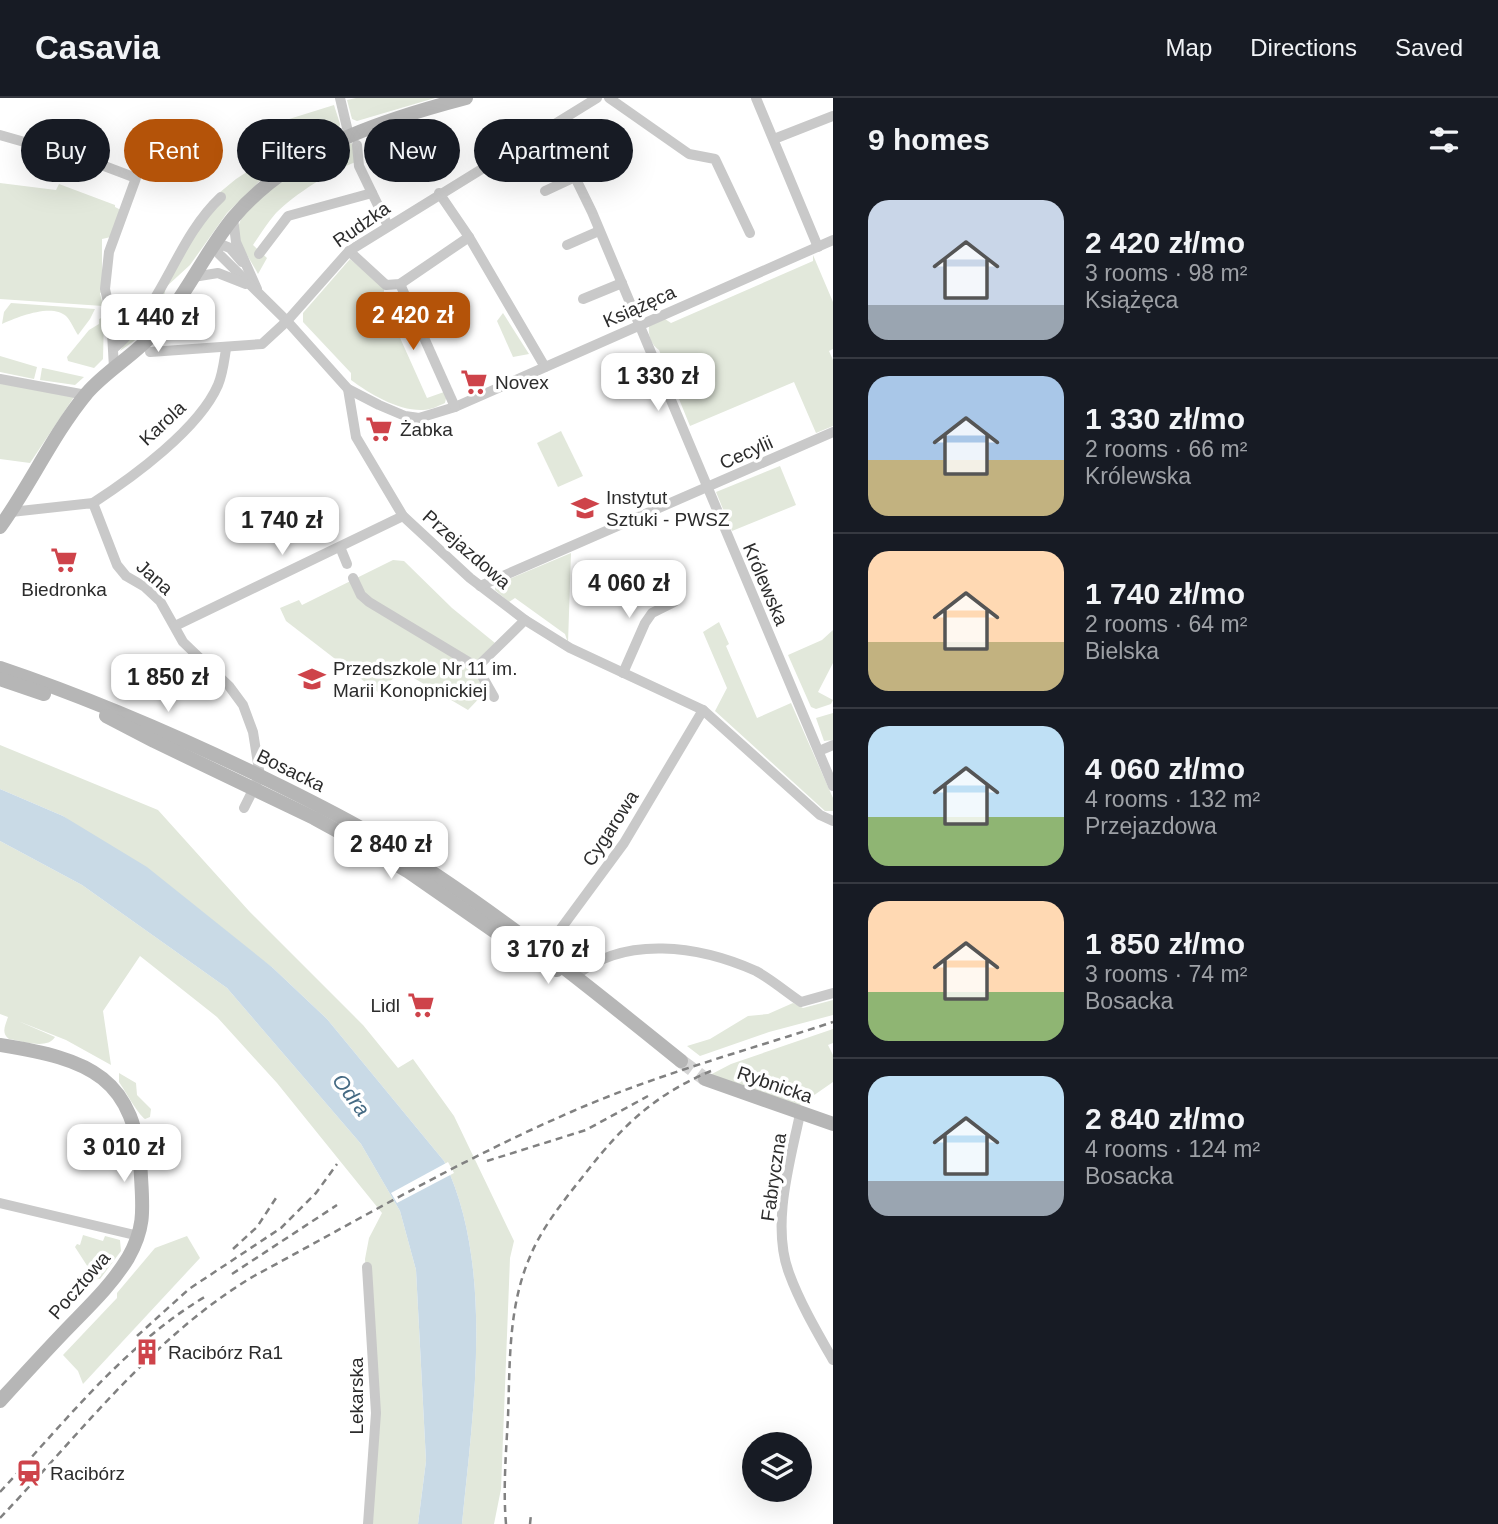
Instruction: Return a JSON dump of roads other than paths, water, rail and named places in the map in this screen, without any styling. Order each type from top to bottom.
[{"type":"street","points":[[340,98],[357,160],[388,226]]},
{"type":"street","points":[[0,527],[86,395],[153,334],[175,307],[215,242],[253,197],[275,178],[353,141],[383,121],[466,98]]},
{"type":"street","name":"Rudzka","points":[[562,119],[597,98]]},
{"type":"street","points":[[609,98],[689,154],[715,159],[750,233]]},
{"type":"street","points":[[757,98],[818,247]]},
{"type":"street","points":[[774,139],[833,116]]},
{"type":"street","points":[[0,135],[91,161],[136,178],[110,252],[105,289],[111,315],[114,368]]},
{"type":"street","name":"Rudzka","points":[[150,352],[226,349],[262,344],[287,321],[349,251],[474,172]]},
{"type":"street","points":[[545,191],[565,182]]},
{"type":"street","name":"Królewska","points":[[578,182],[833,786]]},
{"type":"street","points":[[259,254],[288,216],[372,192]]},
{"type":"street","points":[[439,193],[545,367]]},
{"type":"street","points":[[113,349],[123,341],[143,315],[196,224],[221,197]]},
{"type":"street","name":"Książęca","points":[[233,218],[236,242],[255,290]]},
{"type":"street","points":[[567,245],[599,230]]},
{"type":"street","points":[[349,251],[386,285],[400,284],[468,237]]},
{"type":"street","name":"Książęca","points":[[215,242],[219,254],[287,321],[348,389],[379,405],[419,418],[455,407],[833,240]]},
{"type":"street","name":"Książęca","points":[[215,242],[230,248],[249,270]]},
{"type":"street","name":"Książęca","points":[[193,276],[218,273],[255,290]]},
{"type":"street","points":[[583,299],[622,283]]},
{"type":"street","points":[[400,284],[455,407]]},
{"type":"street","name":"Karola","points":[[93,503],[168,446],[191,424],[212,397],[219,383],[226,349]]},
{"type":"street","points":[[0,379],[86,395]]},
{"type":"street","name":"Przejazdowa","points":[[348,389],[356,437],[403,516],[480,586],[525,620],[569,648],[703,710],[820,815],[833,821]]},
{"type":"street","name":"Cecylii","points":[[480,586],[833,432]]},
{"type":"street","points":[[11,512],[93,503]]},
{"type":"street","name":"Jana","points":[[93,503],[117,565],[126,576],[145,587],[160,601],[183,642],[229,685],[243,705],[253,732],[257,783]]},
{"type":"street","points":[[175,626],[403,516]]},
{"type":"street","points":[[340,547],[347,564]]},
{"type":"street","points":[[353,578],[361,595],[369,602],[477,667],[494,697]]},
{"type":"street","points":[[623,673],[652,613],[674,602]]},
{"type":"street","points":[[477,667],[525,620]]},
{"type":"street","name":"Bosacka","points":[[0,668],[127,715],[257,783]]},
{"type":"street","name":"Bosacka","points":[[0,679],[111,718],[154,741],[373,835],[464,895],[540,956],[574,977],[681,1061]]},
{"type":"street","name":"Cygarowa","points":[[540,956],[624,843],[703,710]]},
{"type":"street","points":[[819,751],[833,745]]},
{"type":"street","points":[[244,808],[257,783]]},
{"type":"street","points":[[574,977],[597,962],[634,949],[679,950],[722,958],[758,972],[801,1002],[833,993]]},
{"type":"street","name":"Pocztowa","points":[[0,1045],[62,1058],[95,1072],[123,1102],[140,1145],[143,1218],[139,1236],[127,1260],[104,1290],[0,1402]]},
{"type":"street","name":"Rybnicka","points":[[705,1079],[833,1124]]},
{"type":"street","name":"Fabryczna","points":[[800,1114],[784,1194],[782,1237],[788,1272],[833,1360]]},
{"type":"street","points":[[0,1203],[139,1236]]},
{"type":"street","name":"Lekarska","points":[[367,1267],[376,1412],[368,1524]]},
{"type":"water","name":"Odra","points":[[0,789],[63,816],[147,867],[273,968],[327,1019],[444,1161],[460,1202],[470,1246],[475,1292],[475,1388],[462,1524],[418,1524],[426,1461],[416,1270],[400,1211],[361,1144],[227,988],[82,885],[0,841]]},
{"type":"tunnel","points":[[681,1061],[705,1079]]},
{"type":"railway","points":[[0,1518],[150,1357],[217,1300],[254,1276],[450,1170],[571,1112],[668,1075],[833,1022]]},
{"type":"railway","points":[[506,1524],[505,1471],[511,1337],[517,1297],[534,1247],[563,1202],[601,1153],[628,1125],[657,1100],[711,1071]]},
{"type":"railway","points":[[487,1161],[586,1130],[648,1096]]},
{"type":"railway","points":[[137,1336],[189,1289],[281,1228],[316,1193],[337,1164]]},
{"type":"railway","points":[[233,1249],[257,1227],[276,1198]]},
{"type":"railway","points":[[232,1274],[337,1205]]},
{"type":"railway","points":[[0,1492],[123,1360],[178,1314],[208,1295]]},
{"type":"railway","points":[[530,1524],[531,1514]]},
{"type":"place","name":"Novex","points":[[474,382]]},
{"type":"place","name":"Żabka","points":[[379,429]]},
{"type":"place","name":"Instytut Sztuki - PWSZ","points":[[585,508]]},
{"type":"place","name":"Biedronka","points":[[64,560]]},
{"type":"place","name":"Przedszkole Nr 11 im. Marii Konopnickiej","points":[[312,679]]},
{"type":"place","name":"Lidl","points":[[421,1005]]},
{"type":"place","name":"Racibórz Ra1","points":[[147,1352]]},
{"type":"place","name":"Racibórz","points":[[29,1473]]}]
